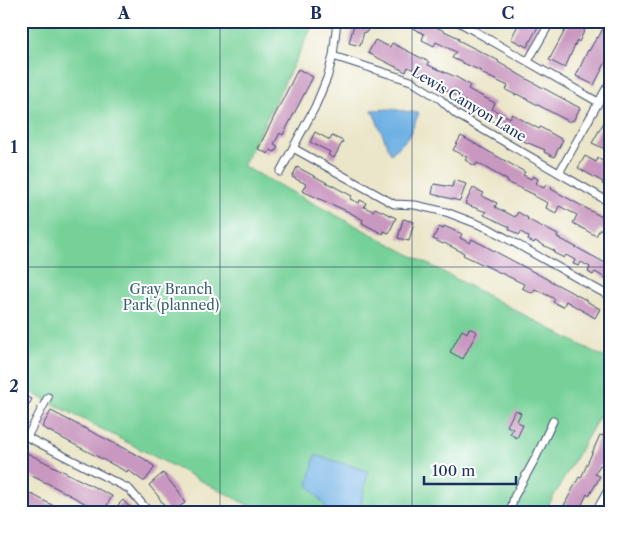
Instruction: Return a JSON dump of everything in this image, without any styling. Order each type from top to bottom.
[{"type":"street","points":[[280,172],[315,107],[327,78],[333,56],[337,21]]},
{"type":"street","points":[[528,62],[551,21]]},
{"type":"street","points":[[460,22],[598,102]]},
{"type":"street","name":"Lewis Canyon Lane","points":[[333,56],[411,81],[440,99],[456,114],[611,203]]},
{"type":"street","points":[[559,173],[611,80]]},
{"type":"street","points":[[293,148],[394,204],[415,205],[446,212],[488,228],[611,297]]},
{"type":"street","points":[[48,396],[24,436],[129,489],[150,513]]},
{"type":"street","points":[[510,513],[514,497],[553,421]]},
{"type":"street","points":[[595,513],[611,485]]},
{"type":"street","points":[[214,513],[230,513]]},
{"type":"green space","name":"Gray Branch Park (planned)","points":[[21,21],[315,21],[243,166],[611,361],[611,396],[544,513],[263,513],[21,387]]},
{"type":"water","points":[[390,109],[419,113],[409,137],[391,154],[372,110]]},
{"type":"water","points":[[315,455],[368,471],[359,513],[331,513],[308,485]]},
{"type":"building","points":[[355,21],[370,21],[360,46],[349,43]]},
{"type":"building","points":[[390,21],[423,21],[459,38],[458,40],[499,61],[525,78],[580,108],[573,121],[571,120],[570,122],[506,90],[508,86],[481,73],[481,71],[452,58],[456,52],[436,42],[434,46],[422,40],[424,34],[403,23],[401,27]]},
{"type":"building","points":[[510,21],[537,21],[540,23],[527,47],[511,39],[518,25]]},
{"type":"building","points":[[570,21],[589,21],[579,42],[577,40],[565,68],[549,60]]},
{"type":"building","points":[[607,21],[611,21],[611,52],[594,85],[576,76],[588,50],[598,38]]},
{"type":"building","points":[[375,40],[390,47],[392,43],[429,62],[428,65],[470,85],[468,89],[495,103],[492,109],[510,118],[512,114],[563,140],[554,157],[544,152],[545,150],[521,140],[523,137],[505,127],[467,110],[468,107],[464,105],[466,102],[439,86],[440,83],[408,67],[406,72],[368,53]]},
{"type":"building","points":[[298,69],[313,77],[283,135],[280,133],[274,144],[278,146],[275,152],[270,150],[268,154],[258,149]]},
{"type":"building","points":[[611,110],[611,148],[609,151],[592,143]]},
{"type":"building","points":[[315,132],[330,140],[332,136],[343,141],[334,158],[328,155],[330,152],[310,142]]},
{"type":"building","points":[[461,136],[525,172],[523,175],[531,179],[533,176],[538,179],[536,184],[544,188],[546,184],[552,187],[551,189],[611,222],[611,235],[600,229],[596,236],[573,223],[577,215],[559,206],[556,213],[546,208],[548,203],[535,195],[507,182],[507,180],[477,163],[475,166],[465,160],[467,157],[453,150]]},
{"type":"building","points":[[585,156],[596,162],[598,158],[611,167],[611,188],[578,168]]},
{"type":"building","points":[[297,167],[352,196],[350,199],[359,203],[360,200],[366,203],[364,207],[373,211],[375,208],[396,218],[389,233],[384,231],[383,234],[362,223],[363,220],[349,212],[302,191],[306,184],[292,177]]},
{"type":"building","points":[[454,180],[466,184],[460,201],[432,194],[434,184],[452,187]]},
{"type":"building","points":[[473,188],[484,193],[482,196],[497,203],[495,207],[515,217],[518,212],[527,219],[558,235],[557,237],[611,266],[609,280],[595,272],[593,275],[588,272],[590,267],[581,262],[579,266],[573,264],[575,260],[566,255],[564,258],[535,241],[534,243],[528,240],[529,237],[521,232],[519,235],[509,229],[510,227],[484,215],[486,212],[465,204]]},
{"type":"building","points":[[403,219],[414,222],[409,241],[398,238]]},
{"type":"building","points":[[444,226],[462,234],[460,238],[470,243],[472,239],[586,300],[600,309],[595,318],[566,301],[563,307],[553,302],[555,299],[535,289],[532,293],[522,288],[524,284],[433,239],[439,227],[443,229]]},
{"type":"building","points":[[469,328],[477,332],[463,359],[450,352],[462,330],[467,333]]},
{"type":"building","points":[[21,394],[32,399],[21,419]]},
{"type":"building","points":[[515,410],[521,413],[517,421],[523,425],[517,438],[510,434],[513,429],[507,426]]},
{"type":"building","points":[[51,411],[143,458],[155,467],[145,481],[143,481],[128,470],[127,472],[60,437],[42,427]]},
{"type":"building","points":[[611,420],[611,453],[604,467],[600,465],[595,474],[600,476],[597,482],[589,496],[587,494],[578,513],[560,513],[579,477],[581,478],[600,435],[603,436]]},
{"type":"building","points":[[21,450],[112,496],[103,513],[21,471]]},
{"type":"building","points":[[163,473],[185,503],[169,513],[149,485]]},
{"type":"building","points":[[23,490],[67,513],[25,513],[21,511],[21,494]]},
{"type":"building","points":[[123,500],[135,513],[110,513]]}]
